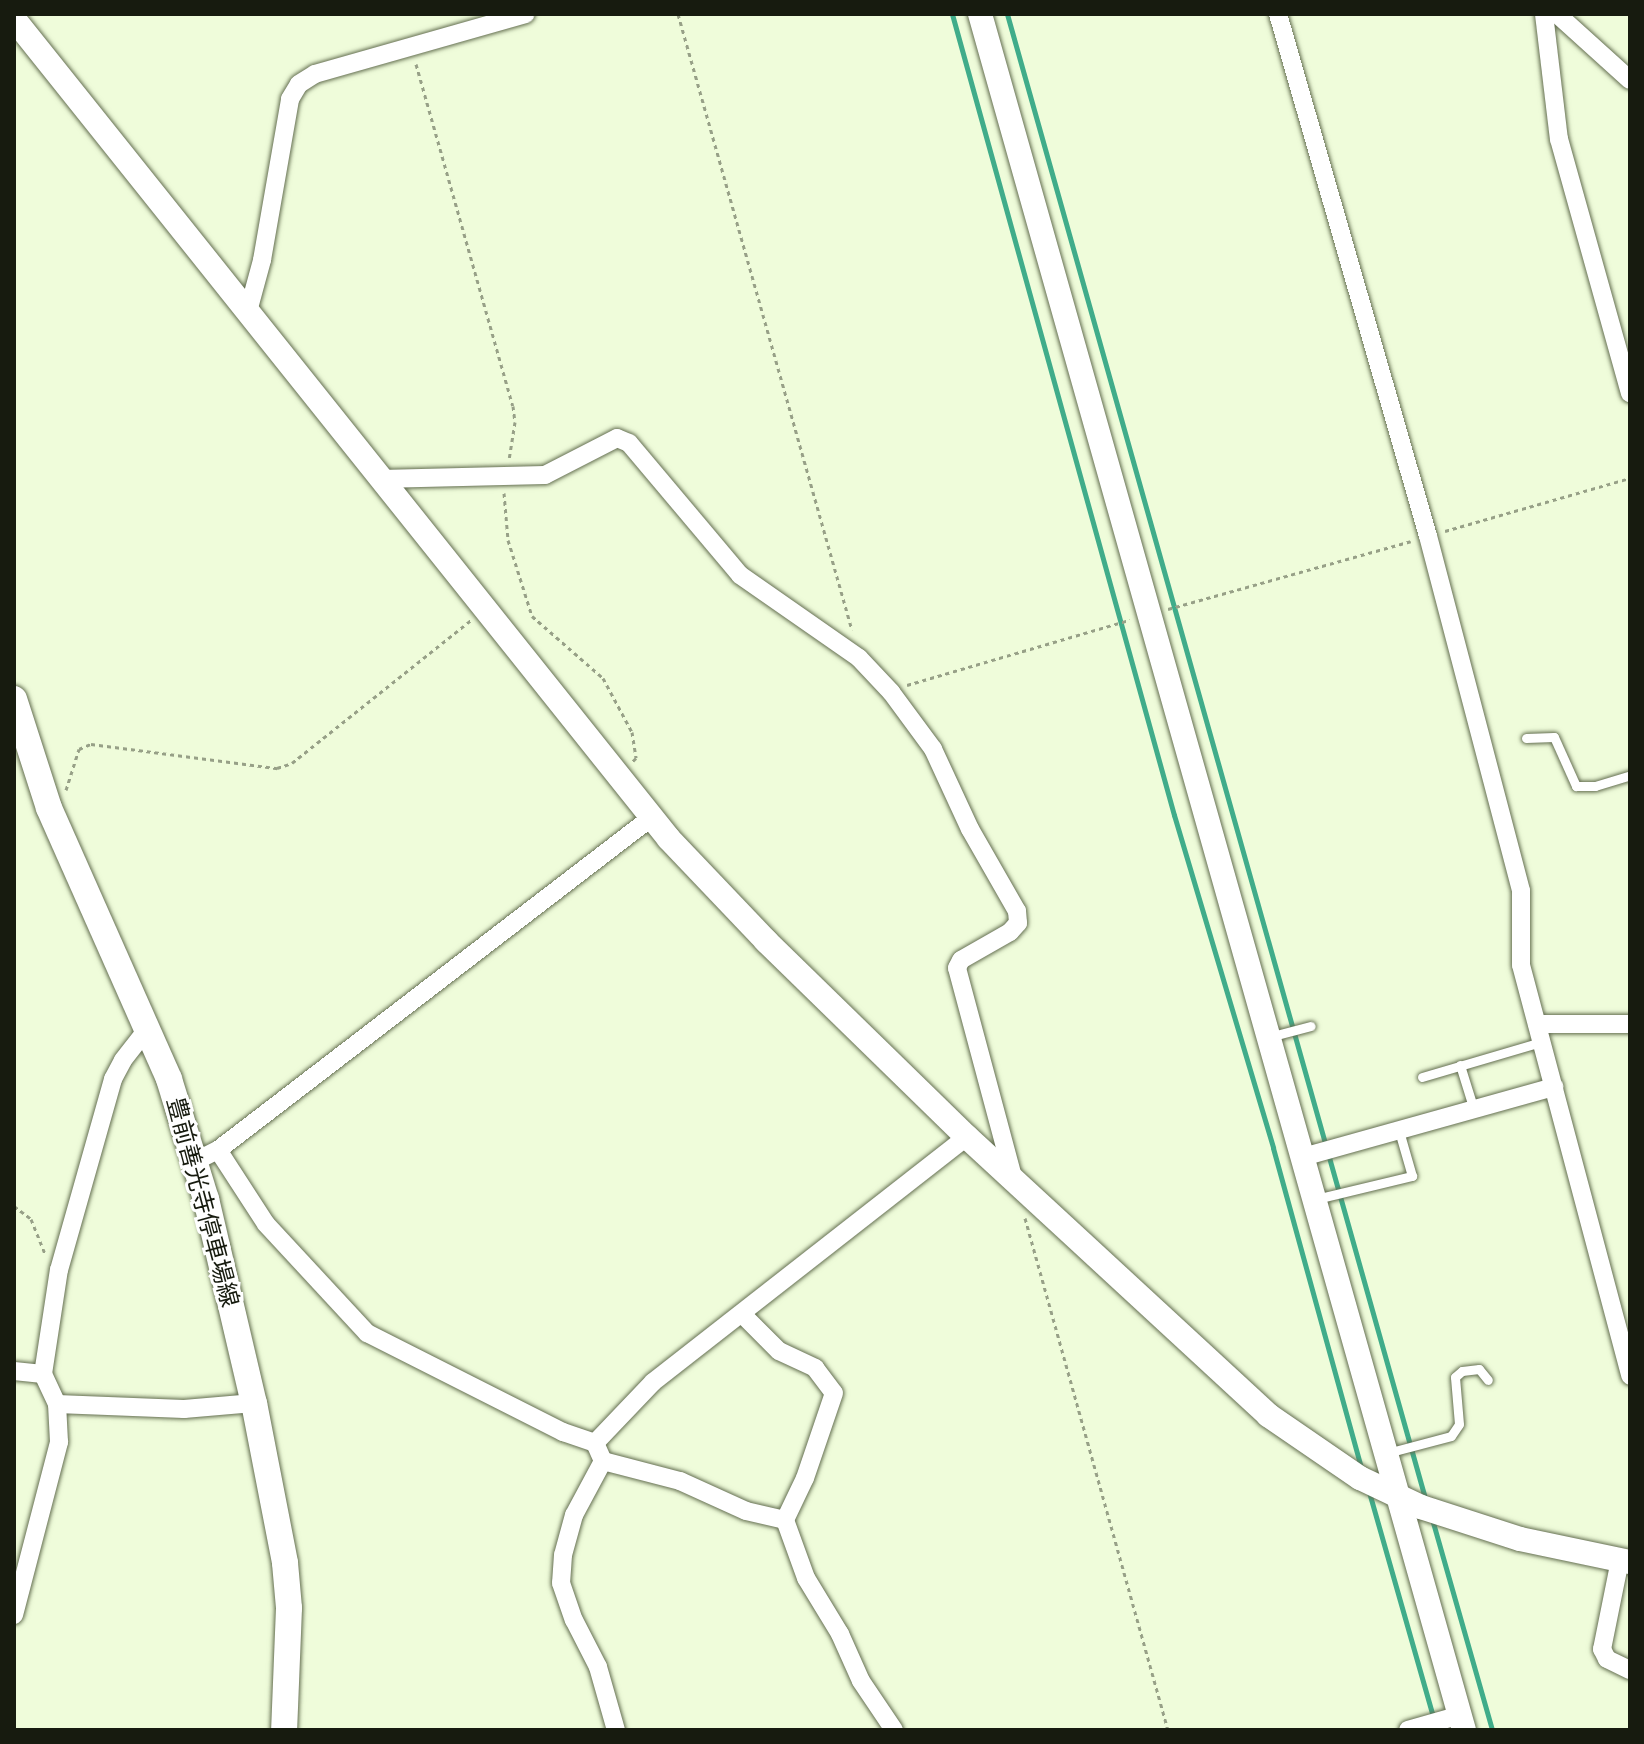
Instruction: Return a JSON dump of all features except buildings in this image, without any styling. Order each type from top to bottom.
[{"type":"main road","name":"豊前善光寺停車場線","points":[[14,699],[49,808],[148,1028],[174,1094],[194,1162],[254,1403],[276,1508],[289,1608],[284,1730]]},
{"type":"street","points":[[249,308],[262,260],[290,99],[299,84],[315,74],[526,14]]},
{"type":"street","points":[[980,14],[1278,1034],[1320,1152],[1325,1197],[1395,1451],[1419,1506],[1448,1722],[1408,1730]]},
{"type":"street","points":[[1278,14],[1428,536],[1521,891],[1521,965],[1630,1376]]},
{"type":"street","points":[[1544,14],[1559,139],[1630,393]]},
{"type":"street","points":[[1557,14],[1630,80]]},
{"type":"street","points":[[14,19],[249,308],[380,479],[617,777],[766,941],[967,1137],[1268,1415],[1367,1482],[1419,1506],[1520,1539],[1625,1561],[1602,1649],[1607,1659],[1630,1670]]},
{"type":"street","points":[[380,479],[545,475],[617,438],[629,443],[740,575],[859,658],[891,692],[933,749],[970,829],[1017,911],[1018,923],[1010,932],[961,960],[957,968],[1014,1180]]},
{"type":"street","points":[[194,1162],[218,1150],[652,817]]},
{"type":"street","points":[[1539,1033],[1630,1024]]},
{"type":"street","points":[[14,1615],[59,1442],[57,1404],[43,1374],[59,1270],[113,1079],[123,1060],[148,1028]]},
{"type":"street","points":[[1320,1152],[1554,1087]]},
{"type":"street","points":[[595,1443],[653,1382],[967,1137]]},
{"type":"street","points":[[218,1150],[266,1224],[367,1333],[549,1426],[595,1443],[603,1461]]},
{"type":"street","points":[[742,1314],[779,1351],[815,1368],[834,1393],[805,1478],[785,1520],[806,1578],[840,1634],[861,1681],[894,1730]]},
{"type":"street","points":[[14,1371],[43,1374]]},
{"type":"street","points":[[57,1404],[184,1409],[254,1403]]},
{"type":"street","points":[[603,1461],[680,1481],[746,1511],[785,1520]]},
{"type":"street","points":[[603,1461],[574,1515],[563,1555],[561,1583],[574,1620],[598,1667],[616,1730]]},
{"type":"lane","points":[[1526,738],[1554,737],[1576,786],[1595,786],[1630,775]]},
{"type":"lane","points":[[1278,1034],[1309,1026]]},
{"type":"lane","points":[[1422,1077],[1539,1033]]},
{"type":"lane","points":[[1460,1065],[1474,1110]]},
{"type":"lane","points":[[1325,1197],[1412,1176],[1399,1131]]},
{"type":"lane","points":[[1395,1451],[1455,1433],[1459,1424],[1455,1377],[1462,1371],[1479,1369],[1488,1380]]},
{"type":"path","points":[[678,14],[859,658]]},
{"type":"path","points":[[413,47],[513,406],[515,422],[503,505],[508,540],[532,616],[603,678],[632,732],[636,758],[617,777]]},
{"type":"path","points":[[1166,610],[1630,478]]},
{"type":"path","points":[[49,808],[66,791],[79,749],[91,744],[277,768],[292,763],[483,610]]},
{"type":"path","points":[[891,692],[902,686],[1130,620]]},
{"type":"path","points":[[14,1206],[31,1219],[47,1258],[59,1270]]},
{"type":"path","points":[[1023,1210],[1168,1730]]},
{"type":"waterway","points":[[952,14],[1174,815],[1273,1148],[1361,1468]]},
{"type":"waterway","points":[[1007,14],[1425,1498]]},
{"type":"waterway","points":[[1369,1492],[1433,1717]]},
{"type":"waterway","points":[[1432,1519],[1492,1730]]}]
